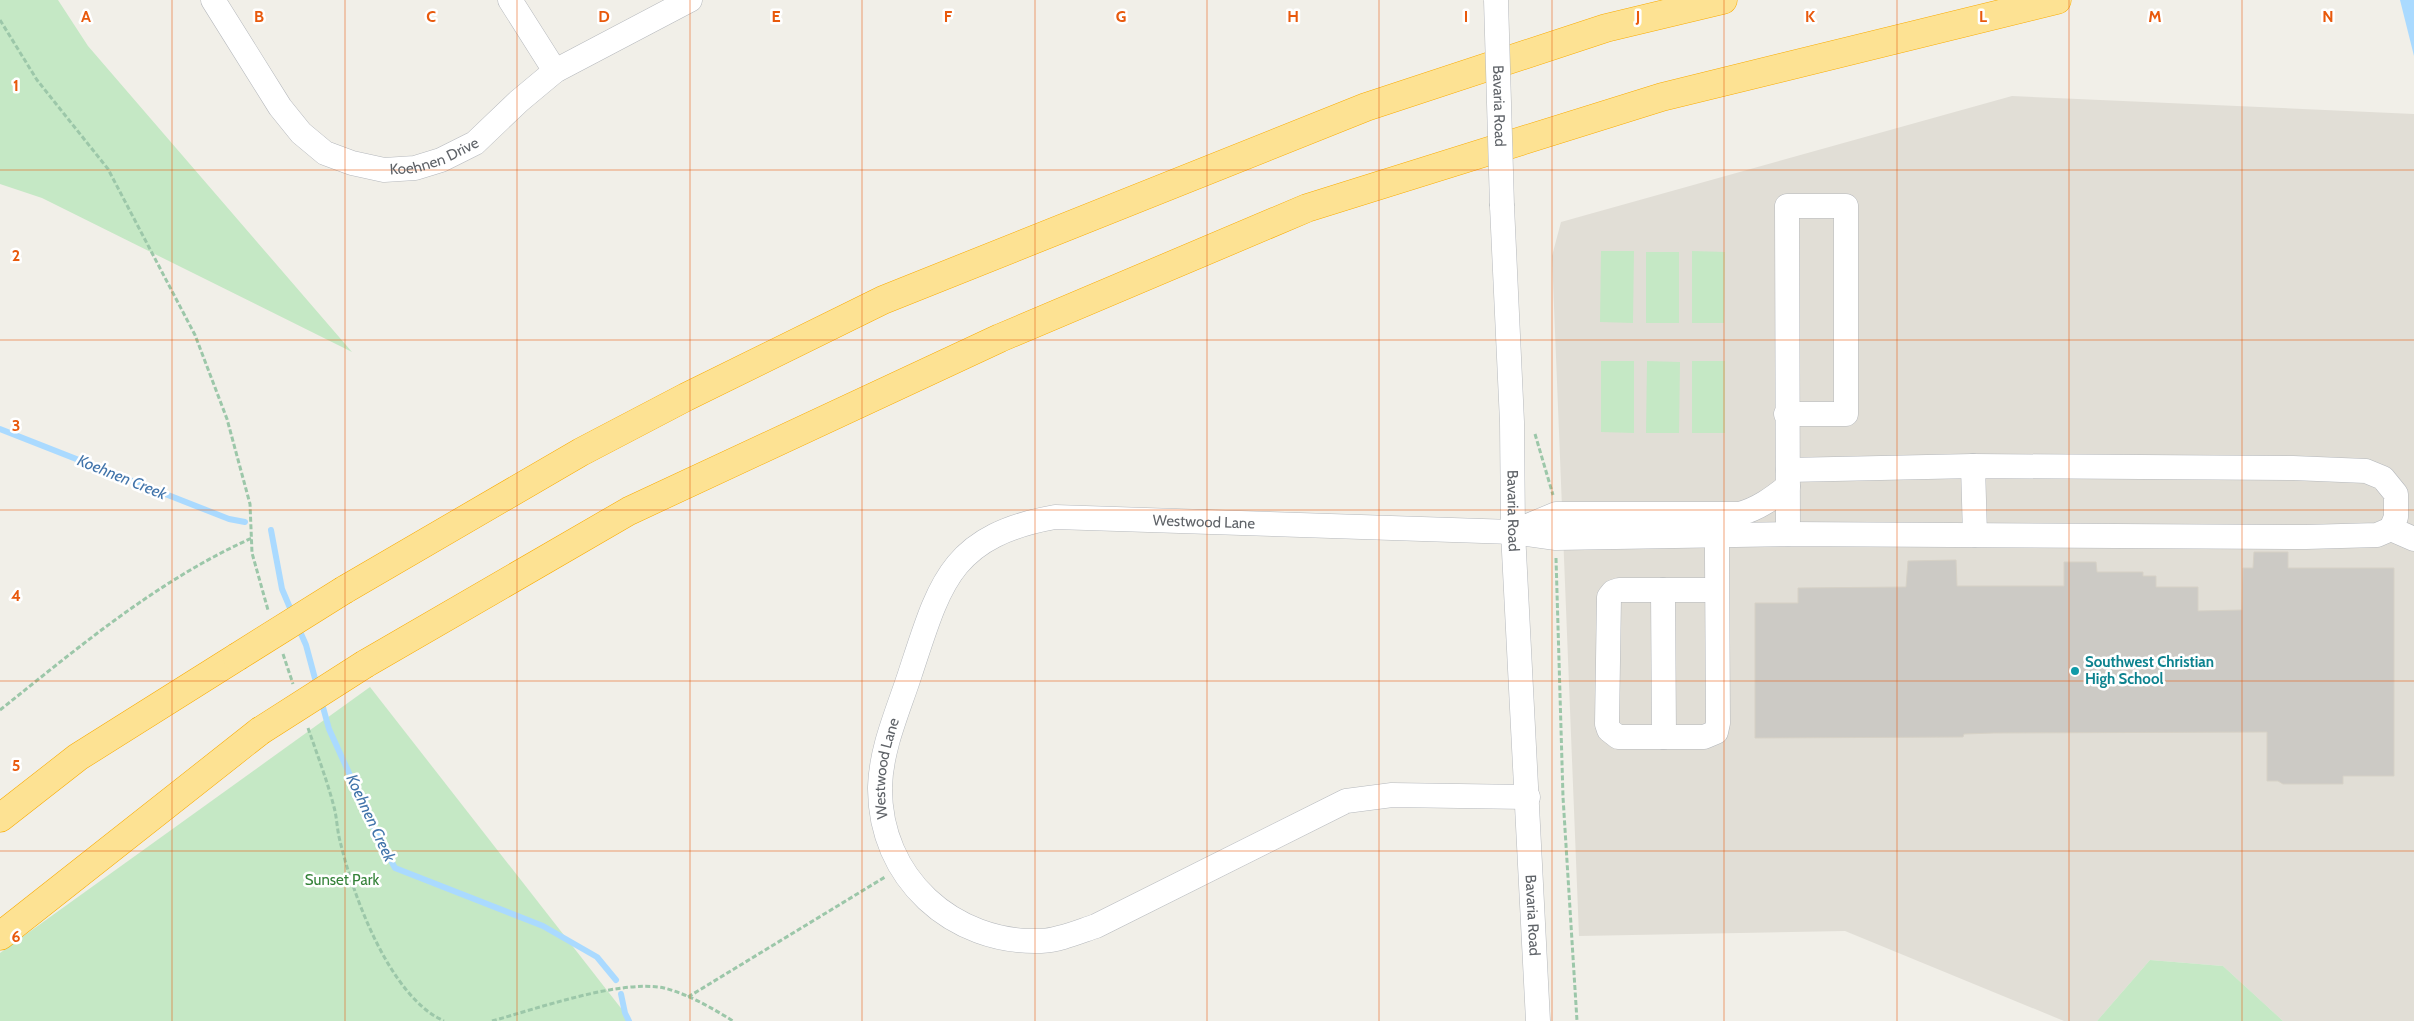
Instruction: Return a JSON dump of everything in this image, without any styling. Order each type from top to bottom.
[{"type":"highway","points":[[0,818],[78,757],[344,590],[582,452],[695,392],[883,300],[1366,108],[1606,28],[1723,0]]},
{"type":"highway","points":[[0,936],[260,731],[365,664],[629,511],[1000,338],[1307,208],[1662,98],[2057,0]]},
{"type":"street","name":"Koehnen Drive","points":[[213,0],[280,108],[301,133],[326,153],[352,163],[384,170],[415,168],[432,163],[475,143],[518,102],[555,71],[690,0]]},
{"type":"street","points":[[510,0],[555,71]]},
{"type":"street","name":"Bavaria Road","points":[[1496,0],[1502,206],[1512,422],[1513,532],[1538,1021]]},
{"type":"street","points":[[1786,414],[1846,414],[1846,206],[1787,206],[1786,414],[1788,534]]},
{"type":"street","points":[[1513,532],[1556,514],[1732,529],[1788,534],[2306,537],[2377,535],[2391,529],[2396,517],[2396,494],[2383,478],[2366,471],[2283,468],[1973,466],[1788,478],[1769,500],[1732,529],[1717,590],[1716,732],[1704,737],[1618,737],[1608,730],[1609,597],[1613,592],[1619,590],[1717,590]]},
{"type":"street","points":[[1973,466],[1975,534]]},
{"type":"street","name":"Westwood Lane","points":[[1528,797],[1392,796],[1346,802],[1096,926],[1068,936],[1043,941],[1018,941],[988,936],[960,924],[936,909],[918,890],[902,867],[883,821],[880,788],[884,755],[934,600],[953,569],[975,547],[998,533],[1026,522],[1055,517],[1513,532],[1556,538],[1732,529]]},
{"type":"street","points":[[2391,529],[2414,539]]},
{"type":"street","points":[[1663,590],[1664,737]]},
{"type":"path","points":[[0,20],[37,80],[108,169],[195,335],[227,418],[250,504],[252,538],[258,578],[270,616]]},
{"type":"path","points":[[1534,432],[1553,493],[1556,514]]},
{"type":"path","points":[[0,710],[100,629],[218,553],[252,538]]},
{"type":"path","points":[[1556,538],[1563,798],[1577,1021]]},
{"type":"path","points":[[283,653],[295,690]]},
{"type":"path","points":[[305,718],[334,809],[348,869],[373,935],[399,980],[413,999],[432,1016],[444,1021]]},
{"type":"path","points":[[687,998],[902,867]]},
{"type":"path","points":[[492,1021],[608,990],[643,986],[665,989],[707,1005],[733,1021]]},
{"type":"shaded area","points":[[2012,96],[2414,114],[2414,1021],[2283,1021],[2223,966],[2150,960],[2097,1021],[2064,1021],[1845,931],[1579,936],[1552,256],[1561,222]]},
{"type":"green space","points":[[0,0],[58,0],[88,46],[352,352],[42,198],[0,184]]},
{"type":"green space","points":[[1601,251],[1634,251],[1633,323],[1600,322]]},
{"type":"green space","points":[[1692,251],[1725,252],[1724,323],[1692,323]]},
{"type":"green space","points":[[1646,252],[1679,252],[1679,323],[1646,323]]},
{"type":"green space","points":[[1601,361],[1634,361],[1634,433],[1601,432]]},
{"type":"green space","points":[[1647,361],[1680,362],[1679,433],[1646,433]]},
{"type":"green space","points":[[1692,361],[1725,361],[1725,433],[1692,433]]},
{"type":"green space","name":"Sunset Park","points":[[370,687],[631,1021],[0,1021],[0,953]]},
{"type":"green space","points":[[2150,960],[2223,966],[2283,1021],[2097,1021]]},
{"type":"water","points":[[2400,0],[2414,0],[2414,56]]},
{"type":"building","name":"Southwest Christian High School","points":[[2254,552],[2288,552],[2288,568],[2394,568],[2394,776],[2343,776],[2343,784],[2283,784],[2278,781],[2267,781],[2267,732],[1993,733],[1964,734],[1963,737],[1755,738],[1755,603],[1798,603],[1798,588],[1906,587],[1908,561],[1956,560],[1957,586],[2064,586],[2064,562],[2096,562],[2097,572],[2143,572],[2143,576],[2156,576],[2156,587],[2198,587],[2198,611],[2242,610],[2243,568],[2253,568]]},
{"type":"waterway","name":"Koehnen Creek","points":[[0,429],[229,519],[245,522]]},
{"type":"waterway","name":"Koehnen Creek","points":[[271,530],[282,589],[293,615]]},
{"type":"waterway","name":"Koehnen Creek","points":[[298,627],[306,645],[317,686]]},
{"type":"waterway","name":"Koehnen Creek","points":[[321,700],[329,729],[380,841],[395,868],[543,926],[597,957],[616,980]]},
{"type":"waterway","name":"Koehnen Creek","points":[[621,994],[625,1013],[629,1021]]},
{"type":"place","name":"Southwest Christian High School","points":[[2075,671]]}]
